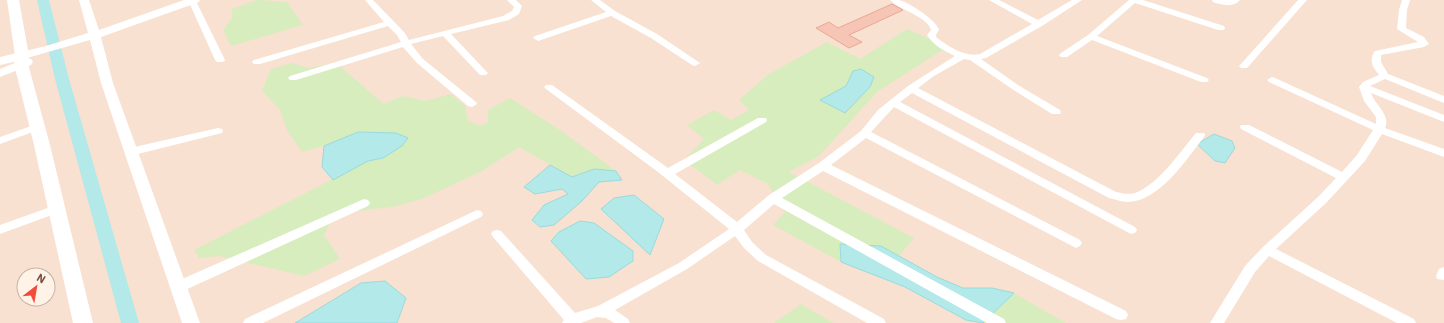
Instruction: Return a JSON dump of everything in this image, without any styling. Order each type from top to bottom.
[{"type":"main road","points":[[13,0],[21,60],[83,323]]},
{"type":"street","points":[[84,0],[107,83],[191,323]]},
{"type":"street","points":[[369,0],[401,34],[408,49],[420,61],[472,104]]},
{"type":"street","points":[[293,78],[406,43],[506,18],[516,12],[518,6],[511,0]]},
{"type":"street","points":[[595,0],[612,13],[654,36],[695,64]]},
{"type":"street","points":[[894,0],[925,18],[934,26],[935,30],[931,35],[934,41],[968,57],[1056,112]]},
{"type":"street","points":[[993,0],[1039,24]]},
{"type":"street","points":[[601,311],[683,266],[737,229],[773,198],[823,166],[864,133],[882,112],[911,88],[968,57],[983,56],[1078,0]]},
{"type":"street","points":[[1064,55],[1091,36],[1134,0],[1221,28]]},
{"type":"street","points":[[1216,0],[1232,3],[1236,0]]},
{"type":"street","points":[[1244,66],[1303,0]]},
{"type":"street","points":[[1406,0],[1402,10],[1401,28],[1421,39],[1424,44],[1378,54],[1375,57],[1375,61],[1385,76],[1444,100]]},
{"type":"street","points":[[0,73],[21,60],[96,39],[194,1],[220,60]]},
{"type":"street","points":[[538,38],[612,13]]},
{"type":"street","points":[[257,62],[390,23]]},
{"type":"street","points":[[446,34],[483,73]]},
{"type":"street","points":[[1091,36],[1204,80]]},
{"type":"street","points":[[0,61],[21,60]]},
{"type":"street","points":[[1364,87],[1366,84],[1385,76]]},
{"type":"street","points":[[1272,80],[1379,129],[1444,153]]},
{"type":"street","points":[[549,87],[668,173],[737,229],[748,245],[762,258],[880,323]]},
{"type":"street","points":[[1364,87],[1444,119]]},
{"type":"street","points":[[1217,323],[1250,270],[1267,250],[1322,200],[1361,158],[1382,123],[1381,116],[1369,101],[1364,87]]},
{"type":"street","points":[[911,88],[1113,195],[1129,198],[1139,196],[1155,187],[1200,135]]},
{"type":"street","points":[[893,102],[1131,230]]},
{"type":"street","points":[[668,173],[762,120]]},
{"type":"street","points":[[0,141],[37,126]]},
{"type":"street","points":[[1244,127],[1343,177]]},
{"type":"street","points":[[130,152],[218,131]]},
{"type":"street","points":[[864,133],[1076,243]]},
{"type":"street","points":[[823,166],[1121,315]]},
{"type":"street","points":[[773,198],[999,323]]},
{"type":"street","points":[[178,287],[364,203]]},
{"type":"street","points":[[0,230],[56,209]]},
{"type":"street","points":[[250,323],[477,214]]},
{"type":"street","points":[[497,234],[571,322],[590,312],[601,311],[610,313],[623,323]]},
{"type":"street","points":[[1267,250],[1409,323]]},
{"type":"shaded area","points":[[0,0],[1444,0],[1444,323],[0,323]]},
{"type":"green space","points":[[257,0],[287,2],[303,25],[231,46],[223,30],[232,18],[232,9]]},
{"type":"green space","points":[[907,29],[947,47],[877,92],[819,156],[789,172],[914,238],[899,256],[881,246],[840,245],[841,262],[773,225],[785,212],[768,184],[740,170],[717,185],[684,160],[704,139],[687,125],[714,110],[731,120],[749,110],[739,100],[769,74],[827,42],[860,59]]},
{"type":"green space","points":[[292,63],[309,68],[336,63],[384,104],[402,96],[426,101],[451,94],[465,106],[468,121],[480,126],[488,122],[488,110],[510,98],[563,132],[616,171],[594,169],[572,177],[519,147],[482,171],[422,199],[392,207],[357,211],[331,221],[324,235],[340,259],[304,276],[219,256],[199,258],[194,250],[368,161],[383,158],[358,132],[324,146],[302,152],[287,130],[280,110],[262,91],[271,69]]},
{"type":"green space","points":[[1014,293],[1064,322],[1066,323],[983,323]]},
{"type":"green space","points":[[801,304],[833,323],[774,323]]},
{"type":"water","points":[[861,69],[874,77],[870,87],[845,113],[820,100],[846,86],[853,71]]},
{"type":"water","points":[[358,132],[396,133],[408,138],[402,146],[383,158],[368,161],[333,180],[322,167],[324,146]]},
{"type":"water","points":[[1214,134],[1232,141],[1235,148],[1225,163],[1215,161],[1197,144]]},
{"type":"water","points":[[550,165],[572,177],[594,169],[616,171],[622,180],[599,182],[582,201],[554,225],[540,227],[532,220],[544,205],[568,194],[562,189],[535,194],[524,187]]},
{"type":"water","points":[[634,195],[664,219],[650,255],[601,209],[614,198]]},
{"type":"water","points":[[580,221],[594,223],[633,251],[633,261],[609,277],[586,279],[551,241],[559,232]]},
{"type":"water","points":[[840,244],[881,246],[937,277],[963,288],[992,288],[1014,293],[983,323],[966,320],[905,287],[841,262]]},
{"type":"water","points":[[385,281],[406,298],[397,323],[295,323],[361,283]]},
{"type":"building","points":[[892,4],[903,10],[849,35],[862,42],[849,48],[816,28],[829,22],[838,28]]},
{"type":"waterway","points":[[43,0],[62,79],[130,323]]}]
